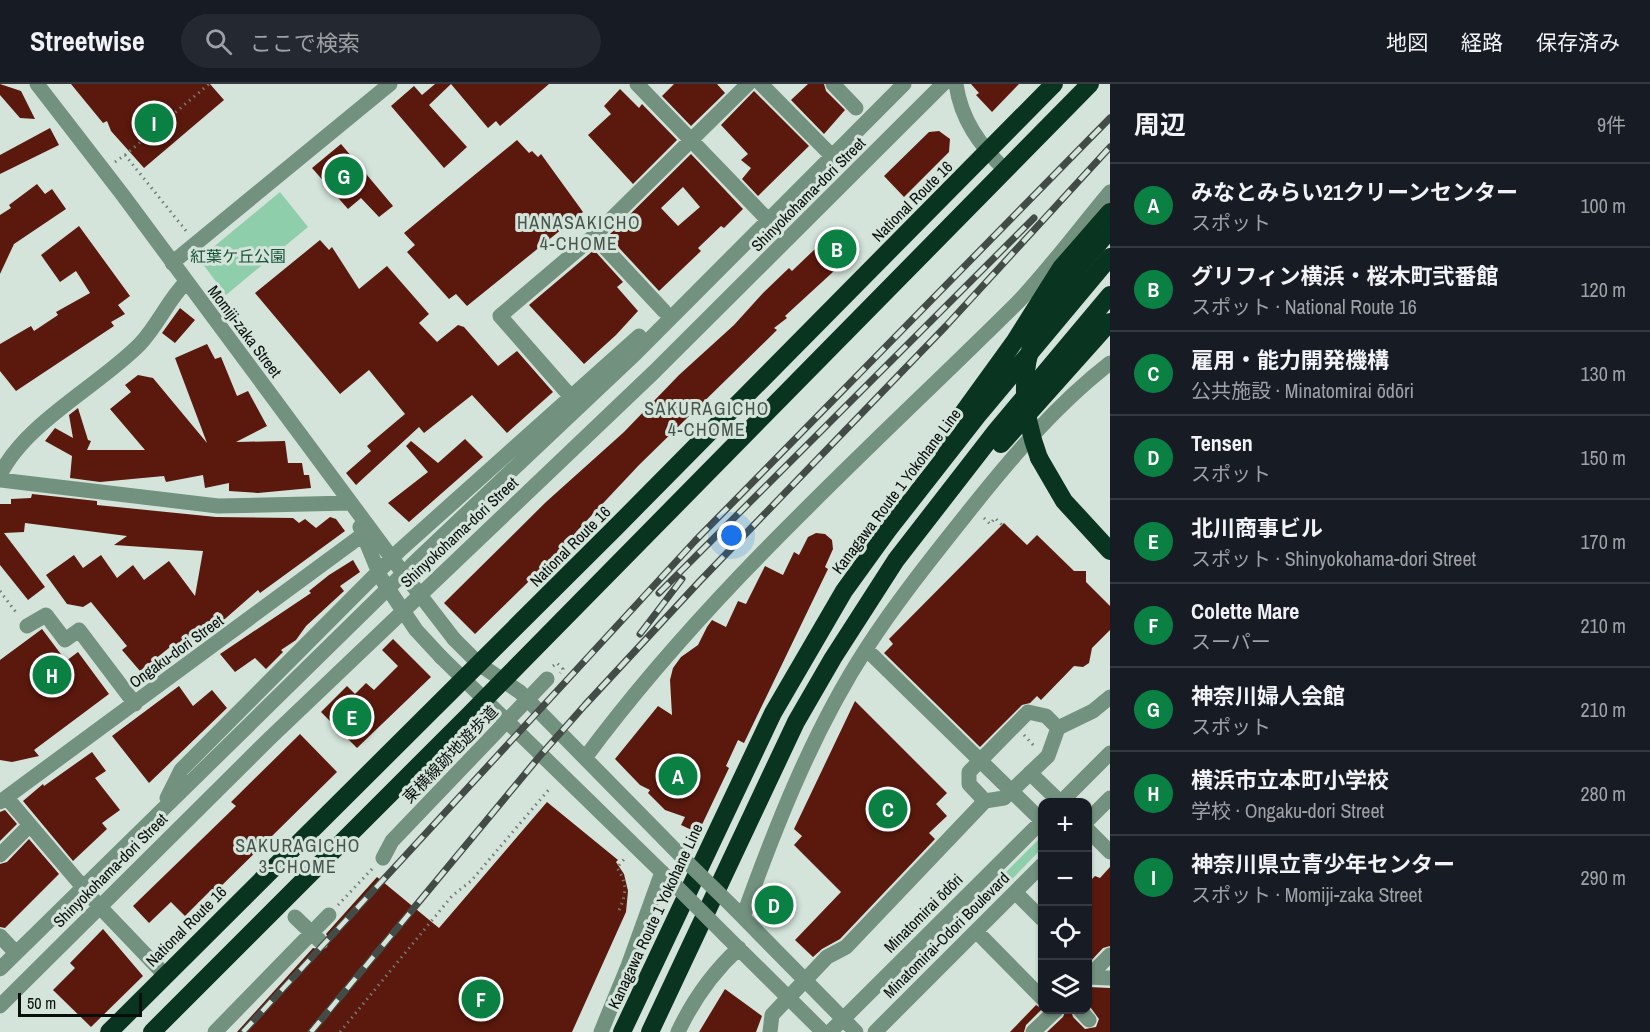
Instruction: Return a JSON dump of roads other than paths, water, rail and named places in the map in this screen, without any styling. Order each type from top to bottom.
[{"type":"highway","name":"National Route 16","points":[[109,1032],[479,664],[1054,84]]},
{"type":"highway","points":[[152,1032],[502,681],[1090,84]]},
{"type":"highway","points":[[888,530],[918,476],[1015,341],[1041,296],[1061,268],[1110,212]]},
{"type":"highway","points":[[1110,230],[1053,300],[1039,324],[1025,368],[1025,408],[1030,433],[1039,458],[1064,501],[1110,551]]},
{"type":"highway","name":"Kanagawa Route 1 Yokohane Line","points":[[622,1032],[773,714],[844,591],[888,530],[978,415],[1110,257]]},
{"type":"highway","points":[[650,1032],[796,722],[832,657],[896,560],[996,431],[1110,295]]},
{"type":"highway","points":[[896,560],[1110,322]]},
{"type":"street","name":"Momiji-zaka Street","points":[[37,84],[172,263],[359,519]]},
{"type":"street","points":[[172,263],[390,84]]},
{"type":"street","points":[[637,84],[768,220]]},
{"type":"street","points":[[570,397],[500,316],[594,236],[748,84]]},
{"type":"street","points":[[761,84],[832,156]]},
{"type":"street","points":[[832,84],[856,108]]},
{"type":"street","name":"Shinyokohama-dori Street","points":[[0,969],[418,559],[636,353],[904,84]]},
{"type":"street","name":"Shinyokohama-dori Street","points":[[0,1005],[433,581],[654,372],[943,84]]},
{"type":"street","points":[[956,84],[961,109],[967,123],[987,152],[1005,170]]},
{"type":"street","points":[[585,758],[740,574],[1018,302],[1050,268],[1066,244],[1110,192]]},
{"type":"street","points":[[594,236],[664,311]]},
{"type":"street","points":[[161,809],[181,770],[379,575],[664,311],[721,255],[740,248]]},
{"type":"street","points":[[0,475],[13,456],[51,417],[138,346],[154,329],[177,290],[186,282]]},
{"type":"street","points":[[739,914],[787,801],[832,708],[866,649],[918,576],[995,478],[1041,426],[1110,363]]},
{"type":"street","points":[[0,480],[218,506],[359,519],[454,639],[479,664],[520,693],[856,1032]]},
{"type":"street","points":[[359,519],[379,575],[416,630],[462,680],[662,872],[823,1032]]},
{"type":"street","name":"Ongaku-dori Street","points":[[4,800],[135,704],[359,519]]},
{"type":"street","points":[[27,626],[46,615],[65,640],[79,630],[135,704]]},
{"type":"street","points":[[866,649],[1038,817]]},
{"type":"street","name":"東横線跡地遊歩道","points":[[383,858],[392,841],[545,678]]},
{"type":"street","points":[[770,1032],[772,1015],[827,957],[846,947],[985,801],[1004,798],[1048,756],[1058,728],[1093,711],[1110,697]]},
{"type":"street","points":[[985,801],[969,784],[969,772],[1013,723],[1028,712],[1046,716],[1058,728]]},
{"type":"street","points":[[1064,798],[1110,753]]},
{"type":"street","points":[[1030,773],[1056,798]]},
{"type":"street","points":[[1092,816],[1110,798]]},
{"type":"street","points":[[4,800],[30,825],[99,906],[165,975]]},
{"type":"street","points":[[0,855],[30,825]]},
{"type":"street","name":"Minatomirai ōdōri","points":[[830,1032],[1038,825]]},
{"type":"street","points":[[1092,834],[1110,852]]},
{"type":"street","name":"Minatomirai-Odori Boulevard","points":[[875,1032],[1038,869]]},
{"type":"street","points":[[601,1032],[662,872]]},
{"type":"street","points":[[1015,892],[1038,915]]},
{"type":"street","points":[[216,1032],[316,937],[329,915]]},
{"type":"street","points":[[295,917],[316,937]]},
{"type":"street","points":[[976,931],[1038,994]]},
{"type":"street","points":[[0,936],[16,953]]},
{"type":"street","points":[[678,1032],[687,1013],[717,969],[739,948]]},
{"type":"street","points":[[1092,973],[1110,955]]},
{"type":"street","points":[[1092,977],[1110,978]]},
{"type":"street","points":[[1040,1028],[1052,1014]]},
{"type":"railway","points":[[243,1032],[695,541],[1110,118]]},
{"type":"railway","points":[[311,1032],[539,757],[585,705],[699,582],[946,326],[1110,147]]},
{"type":"railway","points":[[659,593],[1034,218]]},
{"type":"railway","points":[[640,634],[682,579]]},
{"type":"place","name":"神奈川県立青少年センター","points":[[154,123]]},
{"type":"place","name":"神奈川婦人会館","points":[[344,176]]},
{"type":"place","name":"グリフィン横浜・桜木町弐番館","points":[[837,249]]},
{"type":"place","name":"横浜市立本町小学校","points":[[52,675]]},
{"type":"place","name":"北川商事ビル","points":[[352,717]]},
{"type":"place","name":"みなとみらい21クリーンセンター","points":[[678,776]]},
{"type":"place","name":"雇用・能力開発機構","points":[[888,809]]},
{"type":"place","name":"Tensen","points":[[774,905]]},
{"type":"place","name":"Colette Mare","points":[[481,999]]},
{"type":"district","name":"HANASAKICHO 4-CHOME","points":[[579,233]]},
{"type":"district","name":"SAKURAGICHO 4-CHOME","points":[[707,419]]},
{"type":"district","name":"SAKURAGICHO 3-CHOME","points":[[298,856]]},
{"type":"park label","name":"紅葉ケ丘公園","points":[[238,256]]}]
